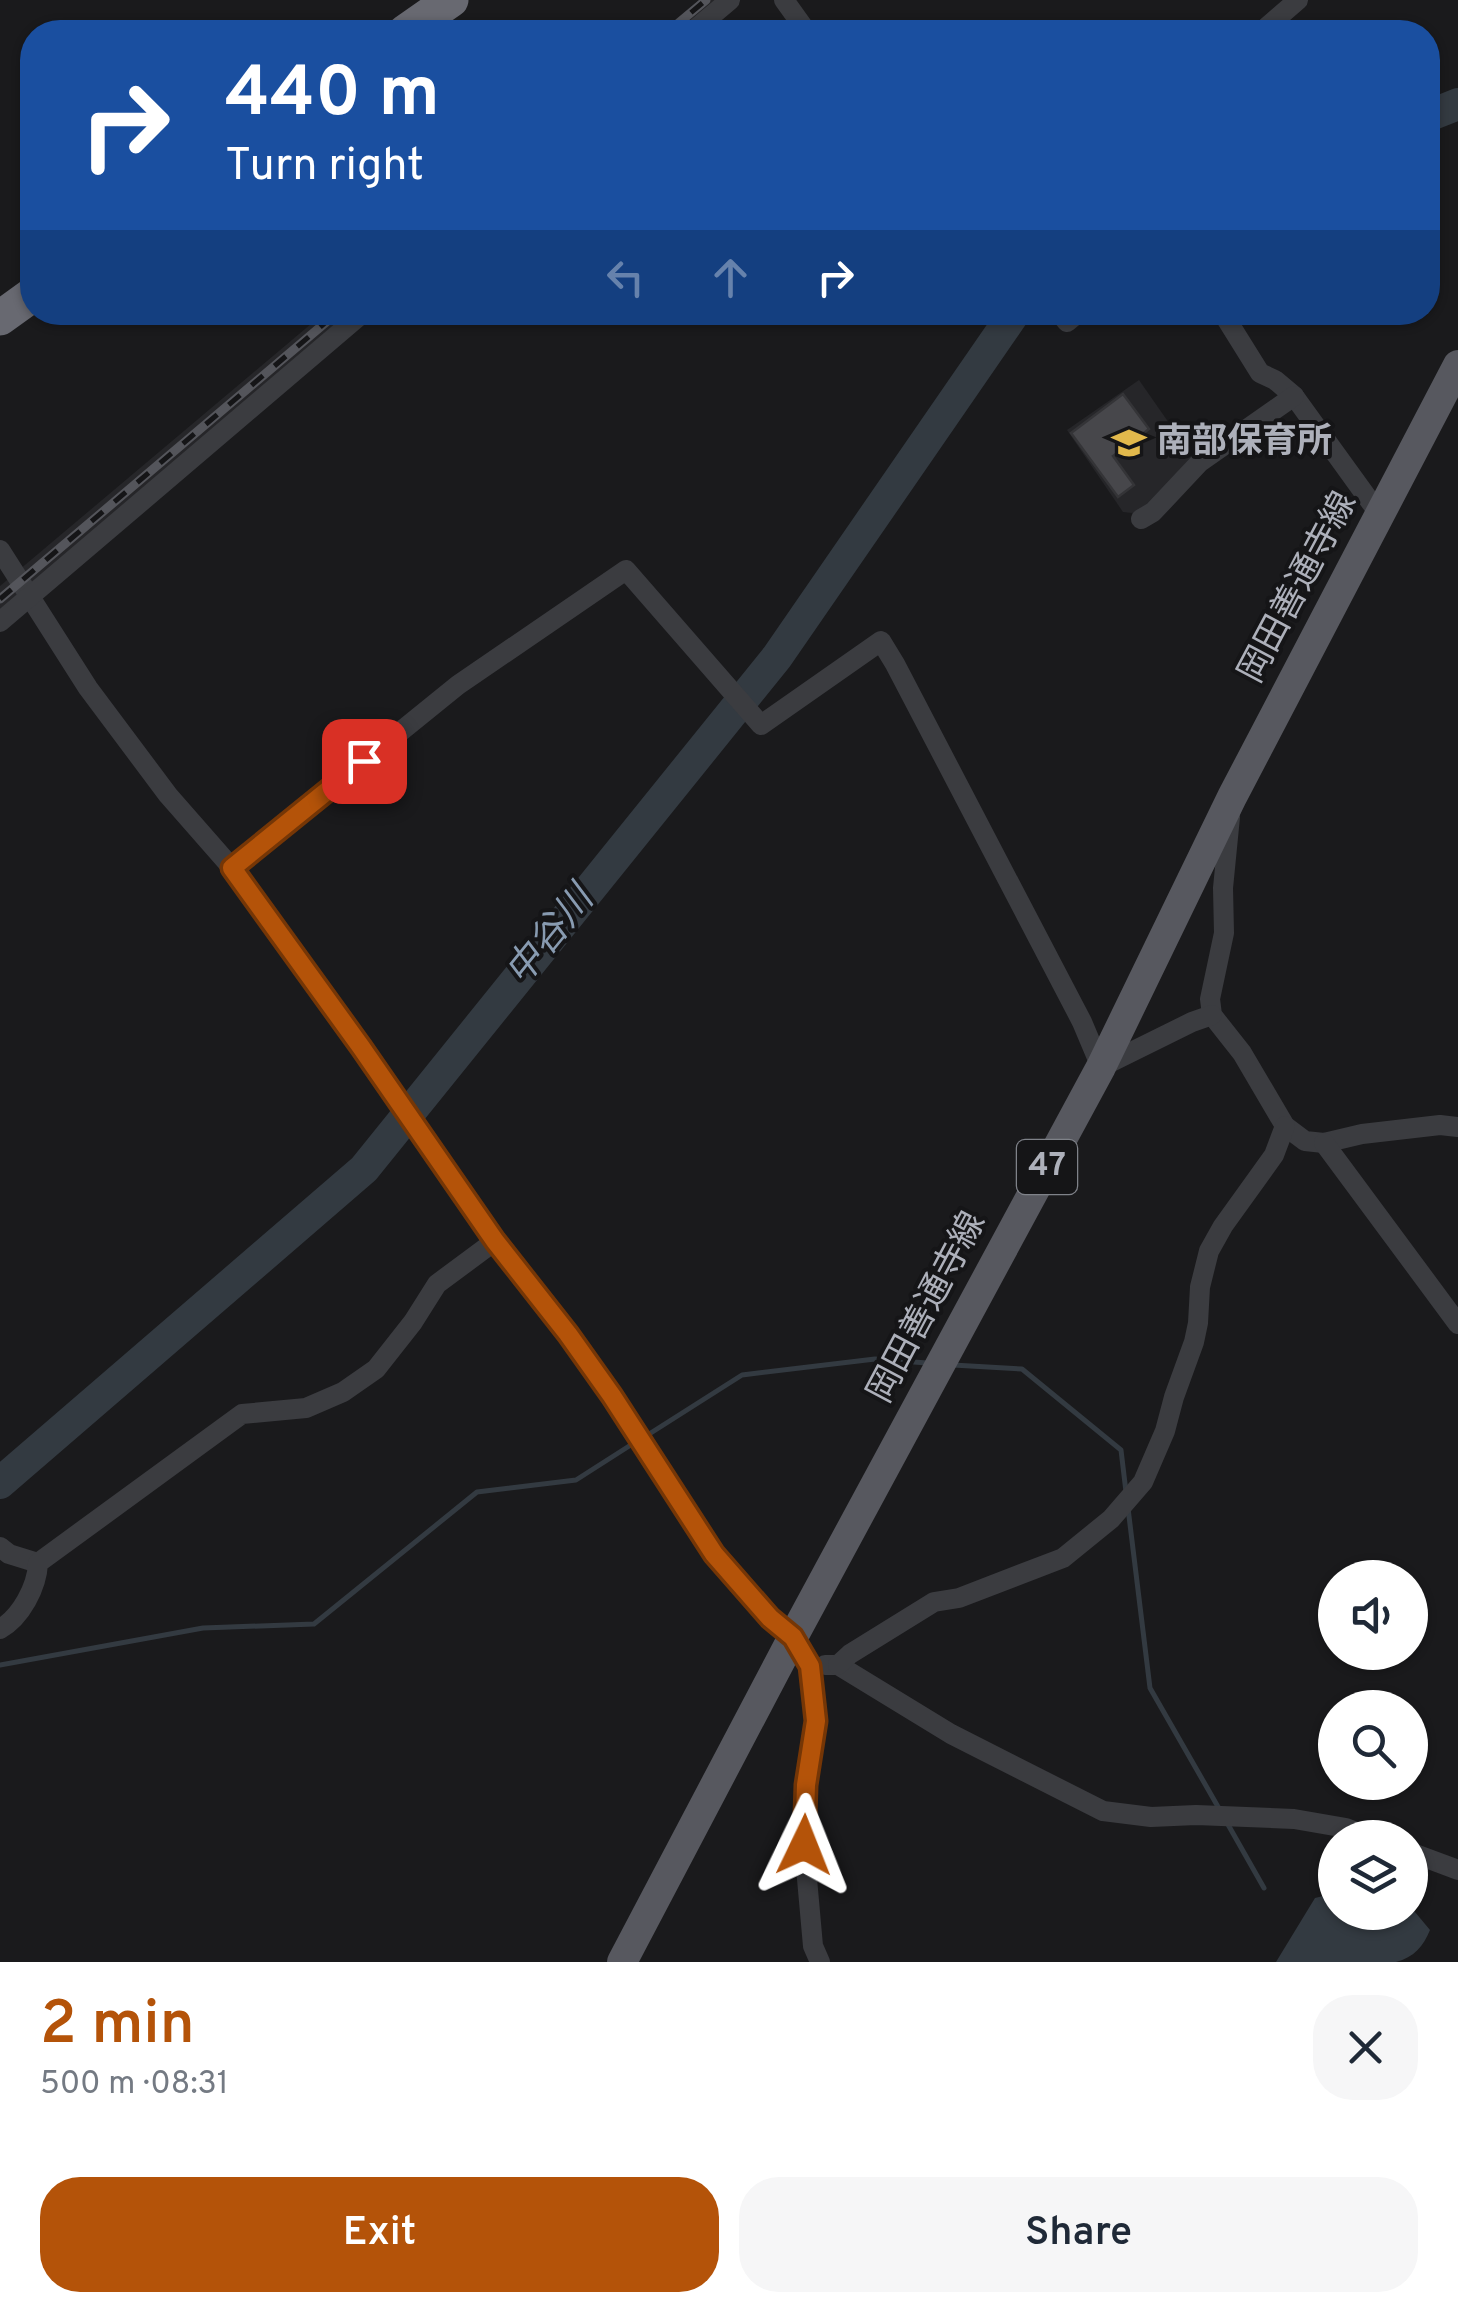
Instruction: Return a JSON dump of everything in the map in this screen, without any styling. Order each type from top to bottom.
[{"type":"highway","points":[[422,20],[451,0]]},
{"type":"main road","name":"岡田善通寺線","points":[[622,1962],[1102,1067],[1232,797],[1458,366]]},
{"type":"street","points":[[706,20],[730,0]]},
{"type":"street","points":[[1274,20],[1298,0]]},
{"type":"street","points":[[0,622],[349,325]]},
{"type":"street","points":[[1230,325],[1260,372],[1294,396],[1380,515]]},
{"type":"street","points":[[1141,519],[1200,462],[1294,396]]},
{"type":"street","points":[[0,550],[88,688],[168,795],[232,868],[495,1241],[568,1334],[714,1554],[770,1618],[793,1637],[810,1666],[816,1721],[806,1785],[804,1845],[813,1946],[820,1962]]},
{"type":"street","points":[[232,868],[458,685],[626,570],[761,725],[881,641],[1102,1067],[1212,1015]]},
{"type":"street","points":[[1232,797],[1223,888],[1224,933],[1210,999],[1212,1015],[1242,1053],[1286,1126],[1305,1141],[1324,1143],[1362,1134],[1440,1125],[1458,1127]]},
{"type":"street","points":[[838,1665],[934,1602],[959,1598],[1063,1558],[1112,1519],[1143,1482],[1165,1432],[1194,1342],[1200,1286],[1210,1251],[1223,1226],[1274,1155],[1286,1126]]},
{"type":"street","points":[[1324,1143],[1458,1324]]},
{"type":"street","points":[[38,1564],[242,1414],[306,1408],[343,1392],[376,1370],[414,1322],[437,1284],[495,1241]]},
{"type":"street","points":[[0,1547],[38,1564]]},
{"type":"street","points":[[0,1629],[19,1612],[38,1564]]},
{"type":"street","points":[[810,1666],[838,1665],[951,1734],[1103,1812],[1318,1824]]},
{"type":"street","points":[[1428,1859],[1458,1870]]},
{"type":"shaded area","points":[[699,0],[719,0],[695,20],[675,20]]},
{"type":"shaded area","points":[[310,325],[336,325],[0,612],[0,586]]},
{"type":"shaded area","name":"南部保育所","points":[[1139,380],[1192,456],[1145,509],[1132,513],[1123,512],[1067,430]]},
{"type":"shaded area","points":[[1318,1897],[1318,1930],[1430,1930],[1417,1950],[1396,1962],[1276,1962]]},
{"type":"building","points":[[1123,394],[1149,429],[1113,456],[1134,485],[1118,497],[1071,433]]},
{"type":"waterway","name":"中谷川","points":[[1440,111],[1458,104]]},
{"type":"waterway","name":"中谷川","points":[[0,1483],[364,1169],[777,657],[1006,325]]},
{"type":"waterway","points":[[646,1436],[742,1375],[875,1359],[927,1363]]},
{"type":"waterway","points":[[953,1365],[1022,1369],[1121,1450],[1126,1492]]},
{"type":"waterway","points":[[0,1665],[203,1628],[314,1624],[477,1492],[576,1480],[637,1441]]},
{"type":"waterway","points":[[1128,1508],[1150,1688],[1221,1812]]},
{"type":"waterway","points":[[1226,1821],[1264,1888]]},
{"type":"railway","points":[[682,20],[706,0]]},
{"type":"railway","points":[[0,599],[323,325]]},
{"type":"place","name":"南部保育所","points":[[1129,443]]},
{"type":"route","points":[[364,761],[232,868],[495,1241],[612,1396],[714,1554],[770,1618],[793,1637],[810,1666],[816,1721],[806,1785],[804,1845]]}]
